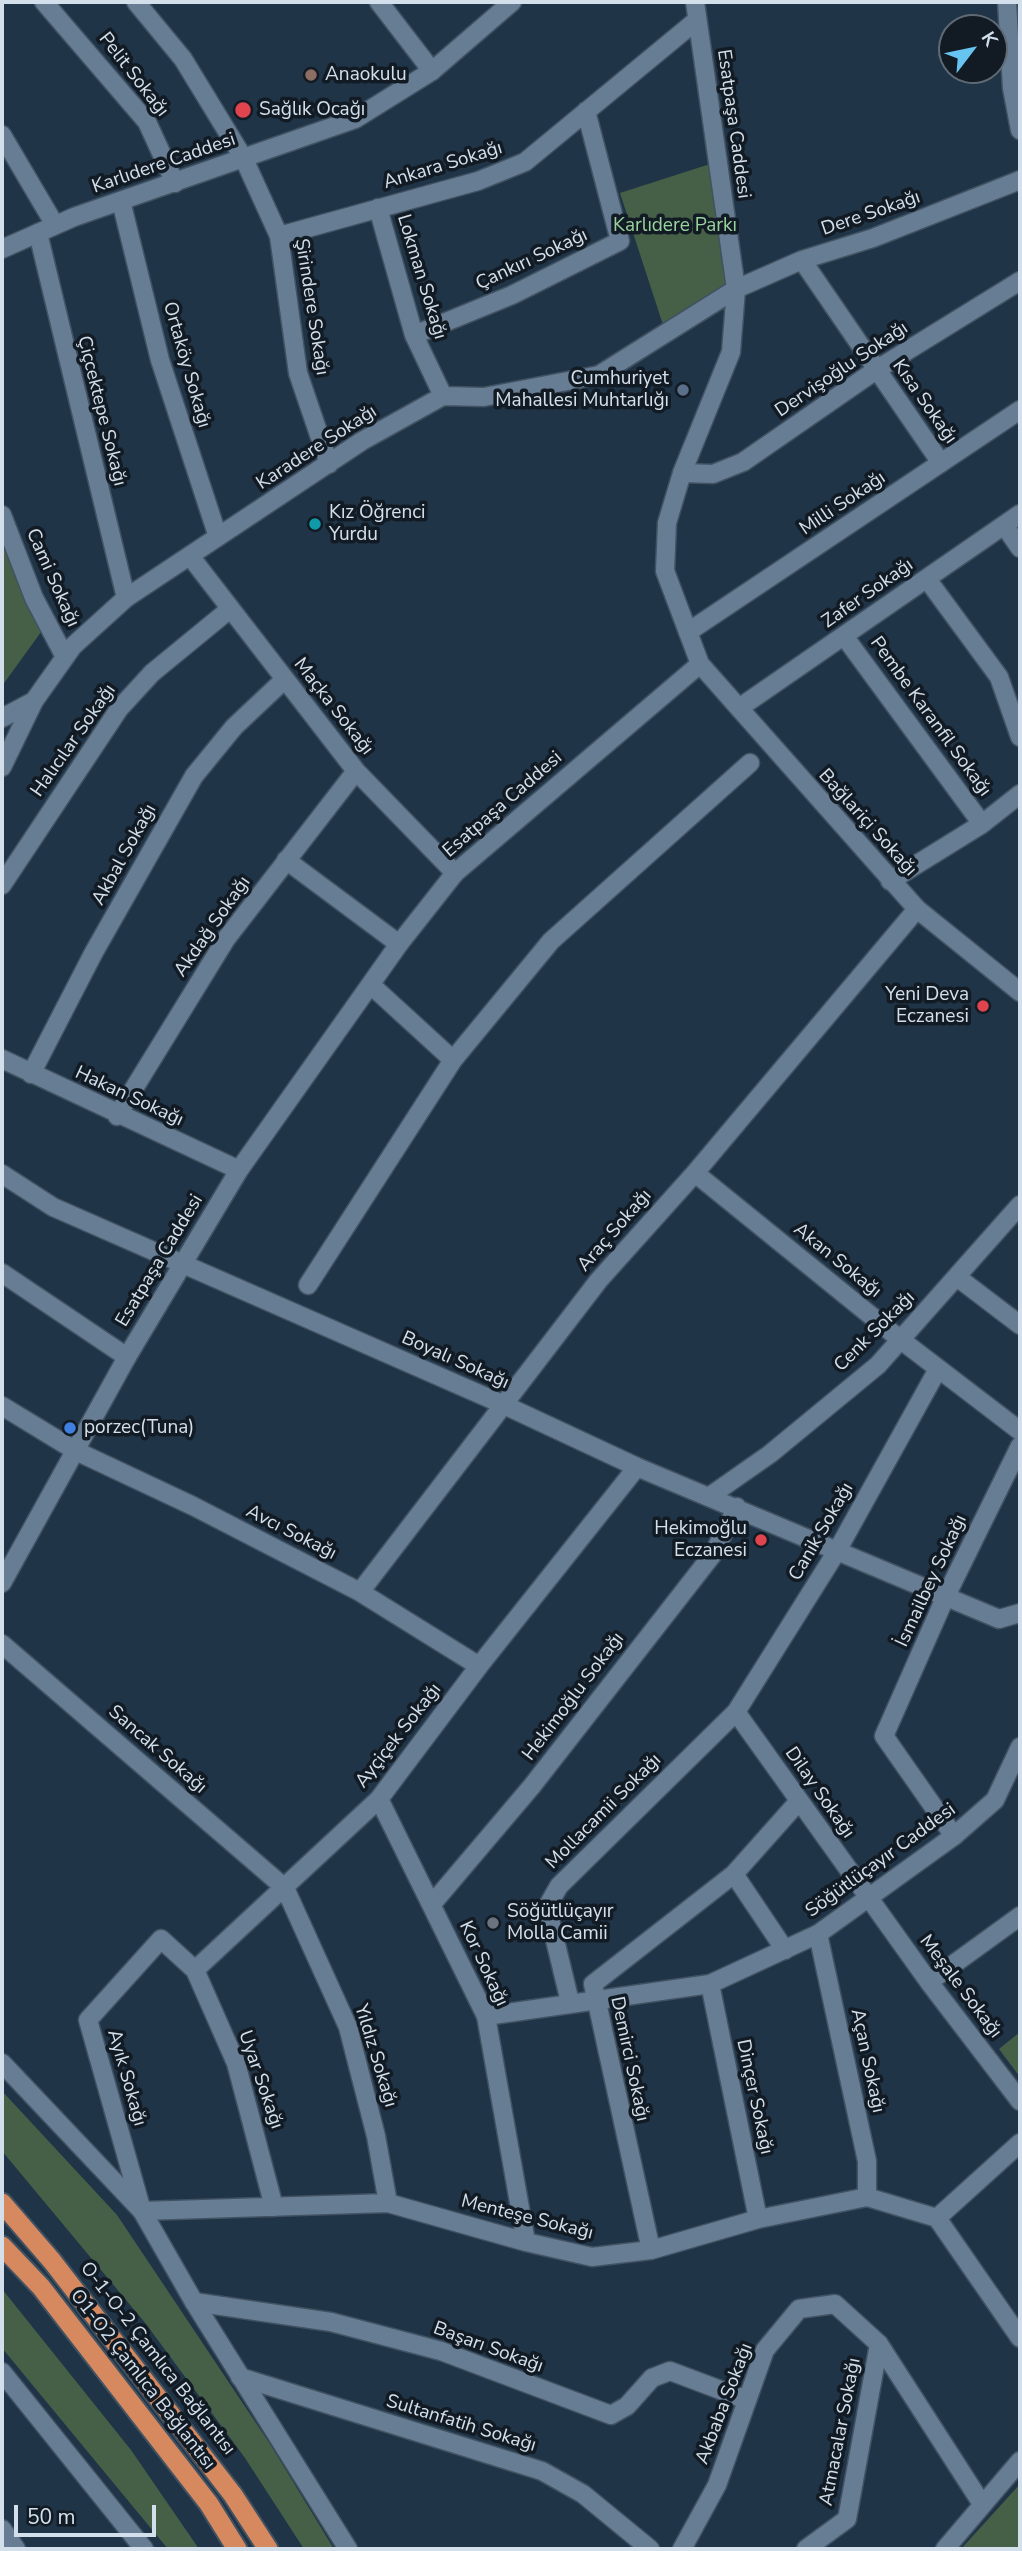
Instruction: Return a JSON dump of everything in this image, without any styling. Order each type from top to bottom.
[{"type":"highway","name":"O-1-O-2 Çamlıca Bağlantısı","points":[[2,2203],[52,2261],[217,2474],[268,2549]]},
{"type":"highway","name":"O1-O2 Çamlıca Bağlantısı","points":[[2,2246],[41,2287],[201,2493],[237,2549]]},
{"type":"street","name":"Pelit Sokağı","points":[[44,2],[147,121],[175,183]]},
{"type":"street","name":"Şirindere Sokağı","points":[[136,2],[183,59],[244,159],[279,236],[298,373],[329,464]]},
{"type":"street","points":[[379,2],[432,71]]},
{"type":"street","name":"Karlıdere Caddesi","points":[[2,249],[55,225],[355,119],[432,71],[512,2]]},
{"type":"street","name":"Esatpaşa Caddesi","points":[[2,1583],[5,1561],[76,1451],[127,1357],[239,1170],[399,944],[455,873],[700,664],[665,571],[667,523],[682,473],[730,352],[736,289],[695,2]]},
{"type":"street","points":[[1007,2],[1012,88],[1020,127]]},
{"type":"street","name":"Ankara Sokağı","points":[[279,236],[478,181],[525,162],[697,20]]},
{"type":"street","name":"Çankırı Sokağı","points":[[414,335],[512,295],[620,241],[586,111]]},
{"type":"street","points":[[2,135],[55,225]]},
{"type":"street","name":"Dere Sokağı","points":[[736,289],[802,260],[873,238],[1020,180]]},
{"type":"street","name":"Ortaköy Sokağı","points":[[121,201],[160,360],[218,537]]},
{"type":"street","name":"Lokman Sokağı","points":[[378,208],[414,335],[443,396]]},
{"type":"street","name":"Çiçcektepe Sokağı","points":[[38,233],[126,598]]},
{"type":"street","name":"Kısa Sokağı","points":[[802,260],[941,463]]},
{"type":"street","name":"Dervişoğlu Sokağı","points":[[682,473],[713,474],[744,462],[876,370],[1020,281]]},
{"type":"street","points":[[443,396],[484,397],[599,375],[736,289]]},
{"type":"street","name":"Karadere Sokağı","points":[[2,767],[34,701],[73,646],[126,598],[329,464],[443,396]]},
{"type":"street","name":"Milli Sokağı","points":[[688,632],[1020,410]]},
{"type":"street","name":"Zafer Sokağı","points":[[739,708],[1020,514]]},
{"type":"street","name":"Cami Sokağı","points":[[2,515],[34,598],[65,657]]},
{"type":"street","points":[[1004,526],[1020,548]]},
{"type":"street","name":"Maçka Sokağı","points":[[190,556],[356,771],[455,873]]},
{"type":"street","points":[[927,579],[999,677],[1020,737]]},
{"type":"street","name":"Halıcılar Sokağı","points":[[2,885],[119,709],[152,673],[230,609]]},
{"type":"street","name":"Pembe Karanfil Sokağı","points":[[844,636],[982,824]]},
{"type":"street","name":"Bağlariçi Sokağı","points":[[700,664],[917,909],[1020,992]]},
{"type":"street","name":"Akbal Sokağı","points":[[31,1074],[94,952],[194,776],[234,727],[285,678]]},
{"type":"street","points":[[2,718],[34,701]]},
{"type":"street","points":[[308,1285],[453,1060],[551,941],[750,763]]},
{"type":"street","name":"Akdağ Sokağı","points":[[117,1116],[226,939],[356,771]]},
{"type":"street","points":[[890,881],[982,824],[1020,794]]},
{"type":"street","points":[[286,860],[399,944]]},
{"type":"street","name":"Araç Sokağı","points":[[360,1592],[599,1280],[695,1173],[917,909]]},
{"type":"street","points":[[371,985],[453,1060]]},
{"type":"street","name":"Hakan Sokağı","points":[[2,1059],[117,1116],[239,1170]]},
{"type":"street","name":"Akan Sokağı","points":[[695,1173],[901,1340],[1020,1431]]},
{"type":"street","name":"Boyalı Sokağı","points":[[2,1174],[52,1207],[502,1404],[637,1467],[710,1496]]},
{"type":"street","name":"Cenk Sokağı","points":[[710,1496],[770,1454],[878,1365],[1018,1211]]},
{"type":"street","points":[[2,1273],[127,1357]]},
{"type":"street","points":[[957,1277],[1020,1325]]},
{"type":"street","name":"Canik Sokağı","points":[[736,1712],[837,1551],[938,1369]]},
{"type":"street","name":"Avcı Sokağı","points":[[2,1406],[76,1451],[193,1506],[360,1592],[479,1666]]},
{"type":"street","name":"İsmailbey Sokağı","points":[[954,1836],[884,1736],[945,1598],[1020,1446]]},
{"type":"street","name":"Ayçiçek Sokağı","points":[[195,1970],[379,1799],[479,1666],[637,1467]]},
{"type":"street","points":[[710,1496],[999,1619],[1020,1613]]},
{"type":"street","name":"Hekimoğlu Sokağı","points":[[432,1904],[532,1786],[713,1554],[737,1507]]},
{"type":"street","name":"Sancak Sokağı","points":[[2,1644],[285,1888]]},
{"type":"street","name":"Dilay Sokağı","points":[[736,1712],[868,1897]]},
{"type":"street","name":"Mollacamii Sokağı","points":[[570,2002],[547,1907],[559,1886],[736,1712]]},
{"type":"street","name":"Söğütlüçayır Caddesi","points":[[486,2016],[710,1984],[818,1934],[954,1836],[995,1800],[1019,1753]]},
{"type":"street","name":"Kor Sokağı","points":[[379,1799],[486,2016],[526,2242]]},
{"type":"street","name":"Demirci Sokağı","points":[[651,2249],[594,2000],[593,1984],[734,1874],[799,1801]]},
{"type":"street","points":[[734,1874],[785,1950]]},
{"type":"street","name":"Yıldız Sokağı","points":[[285,1888],[348,2027],[376,2136],[388,2203]]},
{"type":"street","name":"Meşale Sokağı","points":[[868,1897],[1020,2101]]},
{"type":"street","points":[[929,1982],[1020,1916]]},
{"type":"street","name":"Açan Sokağı","points":[[818,1934],[867,2161],[867,2197]]},
{"type":"street","name":"Ayık Sokağı","points":[[142,2211],[88,2020],[161,1939],[195,1970]]},
{"type":"street","name":"Uyar Sokağı","points":[[195,1970],[236,2063],[274,2207]]},
{"type":"street","name":"Dinçer Sokağı","points":[[710,1984],[758,2219]]},
{"type":"street","points":[[2,2063],[142,2211],[194,2302],[348,2549]]},
{"type":"street","points":[[1020,2143],[937,2218],[1015,2313],[1020,2338]]},
{"type":"street","name":"Menteşe Sokağı","points":[[142,2211],[388,2203],[526,2242],[592,2257],[651,2249],[758,2219],[867,2197],[937,2218]]},
{"type":"street","name":"Başarı Sokağı","points":[[194,2302],[331,2322],[441,2351],[611,2415],[626,2406],[652,2378],[670,2371],[747,2400]]},
{"type":"street","name":"Akbaba Sokağı","points":[[681,2549],[717,2485],[765,2350],[799,2309],[835,2304],[879,2344],[982,2504]]},
{"type":"street","name":"Atmacalar Sokağı","points":[[806,2549],[847,2519],[879,2344]]},
{"type":"street","points":[[2,2372],[144,2549]]},
{"type":"street","name":"Sultanfatih Sokağı","points":[[240,2377],[542,2471],[583,2494],[650,2549]]},
{"type":"street","points":[[944,2549],[1020,2461]]},
{"type":"street","points":[[2,2529],[16,2549]]},
{"type":"green space","name":"Karlıdere Parkı","points":[[710,164],[729,307],[666,334],[620,193]]},
{"type":"green space","points":[[2,527],[41,632],[2,686]]},
{"type":"green space","points":[[1020,2032],[1020,2077],[999,2049]]},
{"type":"green space","points":[[2,2091],[117,2215],[270,2444],[334,2549],[304,2549],[245,2458],[146,2324],[2,2151]]},
{"type":"green space","points":[[2,2289],[131,2450],[199,2549],[168,2549],[2,2348]]},
{"type":"green space","points":[[1020,2484],[1020,2549],[961,2549]]},
{"type":"place","name":"Anaokulu","points":[[311,75]]},
{"type":"place","name":"Sağlık Ocağı","points":[[243,110]]},
{"type":"place","name":"Cumhuriyet Mahallesi Muhtarlığı","points":[[683,390]]},
{"type":"place","name":"Kız Öğrenci Yurdu","points":[[315,524]]},
{"type":"place","name":"Yeni Deva Eczanesi","points":[[983,1006]]},
{"type":"place","name":"porzec(Tuna)","points":[[70,1428]]},
{"type":"place","name":"Hekimoğlu Eczanesi","points":[[761,1540]]},
{"type":"place","name":"Söğütlüçayır Molla Camii","points":[[493,1923]]}]
